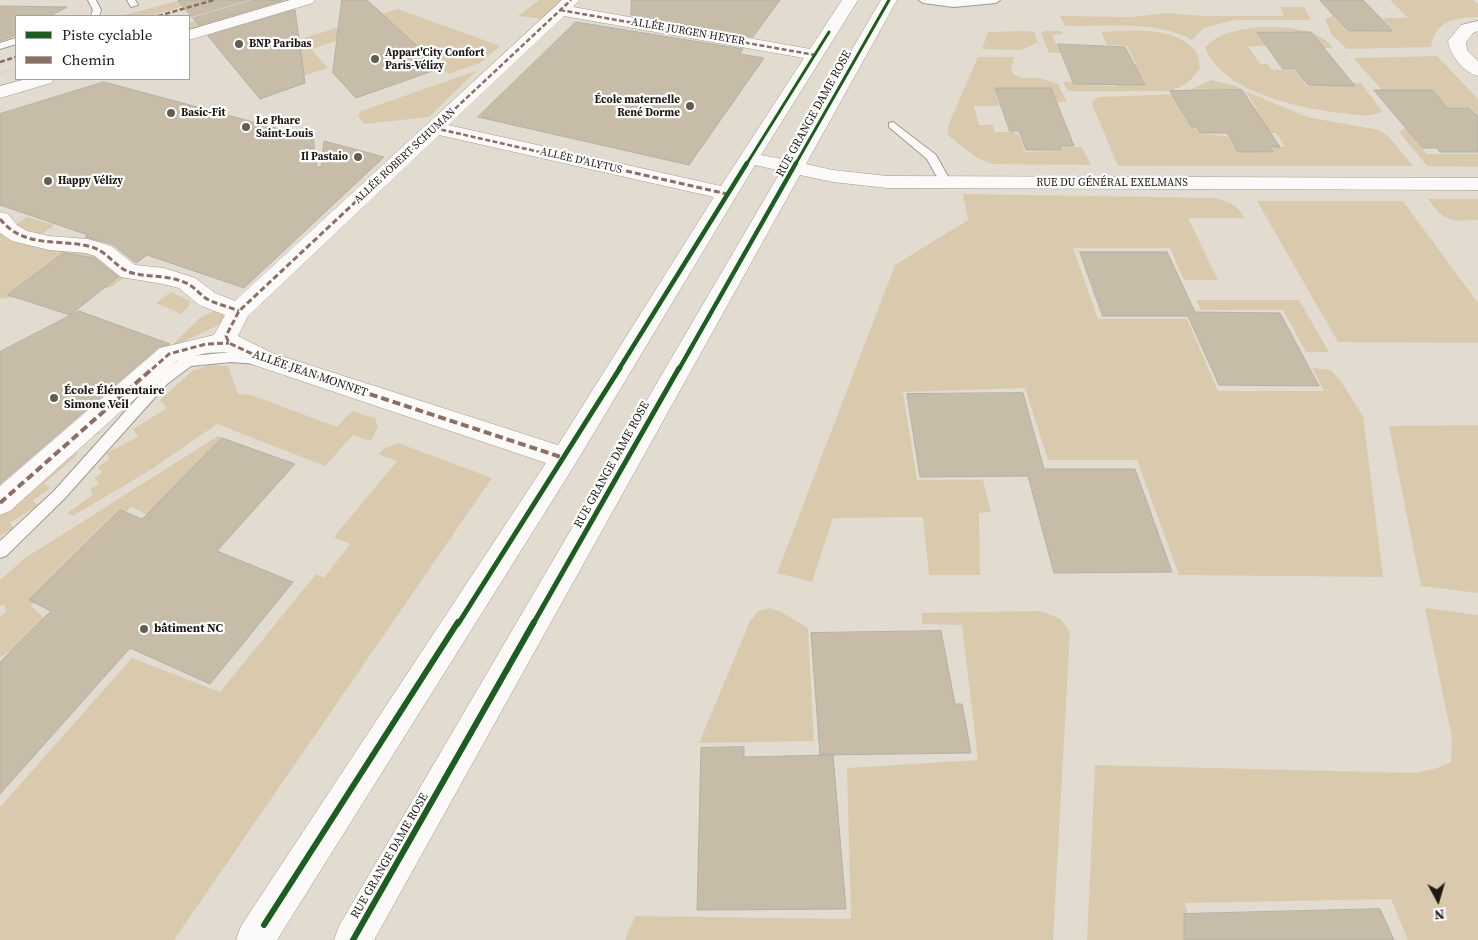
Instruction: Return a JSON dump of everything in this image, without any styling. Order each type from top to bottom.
[{"type":"street","points":[[190,35],[307,0]]},
{"type":"street","points":[[254,940],[564,458],[749,158],[850,0]]},
{"type":"street","name":"RUE GRANGE DAME ROSE","points":[[353,940],[889,0]]},
{"type":"street","name":"ALLÉE JURGEN HEYER","points":[[566,5],[815,55]]},
{"type":"street","name":"ALLÉE ROBERT SCHUMAN","points":[[239,311],[566,5]]},
{"type":"street","points":[[1478,26],[1467,29],[1457,41],[1458,51],[1478,71]]},
{"type":"street","points":[[0,92],[42,80]]},
{"type":"street","name":"ALLÉE D'ALYTUS","points":[[434,128],[727,194]]},
{"type":"street","name":"RUE DU GÉNÉRAL EXELMANS","points":[[749,158],[794,169],[887,182],[1478,184]]},
{"type":"street","points":[[0,219],[9,230],[20,236],[50,243],[88,246],[103,250],[129,272],[164,276],[187,283],[206,299],[239,311],[226,336],[229,343],[206,344],[169,354],[0,503]]},
{"type":"street","name":"ALLÉE JEAN MONNET","points":[[229,343],[263,360],[564,458]]},
{"type":"lane","points":[[92,0],[97,10],[95,15]]},
{"type":"lane","points":[[923,0],[954,4],[996,0]]},
{"type":"lane","points":[[0,46],[15,42]]},
{"type":"lane","points":[[893,125],[932,157],[945,182]]},
{"type":"lane","points":[[0,551],[60,494],[162,380],[188,362],[232,357],[263,360]]},
{"type":"shaded area","points":[[182,0],[205,0],[152,15],[124,15]]},
{"type":"shaded area","points":[[266,0],[293,0],[190,31],[190,23]]},
{"type":"shaded area","points":[[539,0],[562,0],[543,19],[518,16]]},
{"type":"shaded area","points":[[1390,0],[1473,0],[1478,4],[1478,17],[1462,18],[1447,22],[1437,31],[1431,47],[1347,49],[1332,35],[1325,19],[1333,16],[1347,32],[1394,31],[1382,18],[1408,18]]},
{"type":"shaded area","points":[[1280,7],[1304,7],[1311,20],[1234,20],[1204,28],[1192,40],[1178,34],[1147,27],[1065,26],[1060,16],[1132,17],[1167,13],[1203,16],[1284,16]]},
{"type":"shaded area","points":[[398,9],[500,46],[480,63],[448,74],[392,23],[311,49],[328,68],[293,79],[268,49]]},
{"type":"shaded area","points":[[1260,27],[1290,28],[1309,32],[1326,41],[1333,48],[1320,48],[1294,31],[1256,31],[1266,46],[1248,46],[1260,64],[1267,64],[1271,69],[1296,71],[1307,86],[1361,83],[1382,111],[1372,115],[1362,115],[1304,107],[1263,95],[1227,76],[1214,63],[1205,47],[1224,34]]},
{"type":"shaded area","points":[[1138,30],[1163,33],[1175,37],[1186,42],[1196,52],[1200,68],[1187,82],[1169,91],[1068,91],[1063,82],[1079,82],[1081,85],[1115,86],[1110,72],[1136,64],[1127,46],[1107,45],[1101,32]]},
{"type":"shaded area","points":[[1045,31],[1061,31],[1063,34],[1052,35],[1057,46],[1064,46],[1067,53],[1049,53],[1041,33]]},
{"type":"shaded area","points":[[988,32],[1034,32],[1038,42],[1021,50],[982,49]]},
{"type":"shaded area","points":[[1437,56],[1478,99],[1478,116],[1469,107],[1448,107],[1432,90],[1382,90],[1353,58]]},
{"type":"shaded area","points":[[978,57],[1014,57],[1011,70],[1016,76],[1040,78],[1058,84],[1067,102],[1051,102],[1031,88],[994,88],[999,106],[974,106],[979,125],[993,125],[995,132],[1013,132],[1019,135],[1025,152],[1063,151],[1062,147],[1082,147],[1091,165],[992,164],[974,156],[948,135],[951,119]]},
{"type":"shaded area","points":[[476,71],[429,117],[364,124],[358,115],[361,111]]},
{"type":"shaded area","points":[[1211,80],[1236,86],[1245,93],[1230,93],[1227,90],[1191,90],[1199,107],[1179,107],[1190,127],[1195,128],[1200,134],[1227,136],[1238,152],[1275,153],[1272,147],[1285,147],[1276,133],[1266,133],[1251,109],[1257,109],[1245,91],[1307,117],[1379,130],[1389,137],[1413,166],[1118,166],[1092,104],[1093,100],[1099,97],[1181,94]]},
{"type":"shaded area","points":[[1406,128],[1427,154],[1478,154],[1478,167],[1427,166],[1399,132]]},
{"type":"shaded area","points":[[963,194],[1213,198],[1235,206],[1244,218],[1188,218],[1218,280],[1184,280],[1170,248],[1073,248],[1098,319],[1187,319],[1218,391],[1324,391],[1312,368],[1331,370],[1340,380],[1363,416],[1383,577],[1179,575],[1137,460],[1048,460],[1025,388],[903,392],[917,480],[983,480],[991,512],[979,513],[980,575],[929,575],[923,517],[833,518],[812,582],[777,573],[895,265],[968,220]]},
{"type":"shaded area","points":[[1428,199],[1478,199],[1478,220],[1460,221],[1449,219],[1439,213]]},
{"type":"shaded area","points":[[1257,201],[1403,201],[1478,303],[1478,343],[1338,342]]},
{"type":"shaded area","points":[[27,217],[54,225],[39,236],[14,226]]},
{"type":"shaded area","points":[[0,228],[99,254],[126,276],[111,287],[105,288],[46,267],[9,295],[15,297],[0,299]]},
{"type":"shaded area","points":[[171,292],[190,301],[188,307],[181,314],[156,303]]},
{"type":"shaded area","points":[[1196,300],[1299,300],[1329,352],[1306,352],[1283,310],[1201,310]]},
{"type":"shaded area","points":[[214,311],[223,313],[224,319],[217,326],[174,346],[172,345],[201,317]]},
{"type":"shaded area","points":[[210,365],[228,366],[238,394],[251,395],[337,427],[352,411],[375,418],[378,427],[371,441],[353,435],[325,466],[217,424],[152,469],[73,516],[67,513],[93,495],[90,489],[99,484],[95,478],[102,472],[98,467],[109,459],[107,453],[138,437],[133,429],[167,408],[160,400],[192,371]]},
{"type":"shaded area","points":[[1478,425],[1478,593],[1421,586],[1389,426]]},
{"type":"shaded area","points":[[98,428],[100,432],[72,451],[78,454],[44,484],[51,488],[32,501],[38,505],[10,523],[14,528],[0,536],[0,512]]},
{"type":"shaded area","points":[[218,436],[226,440],[150,516],[131,507],[31,606],[47,621],[29,638],[0,658],[0,616],[6,612],[4,604],[0,606],[0,580],[25,558]]},
{"type":"shaded area","points":[[398,443],[492,478],[174,940],[0,940],[0,807],[132,658],[220,692],[316,574],[324,578],[350,544],[334,537],[397,461],[378,454],[385,448]]},
{"type":"shaded area","points":[[769,608],[780,611],[808,628],[814,741],[699,743],[750,621],[758,611]]},
{"type":"shaded area","points":[[1425,608],[1478,615],[1478,940],[1408,940],[1391,899],[1185,903],[1195,940],[1087,940],[1095,765],[1414,773],[1437,768],[1451,762],[1452,738]]},
{"type":"shaded area","points":[[1040,611],[1061,619],[1070,632],[1053,940],[625,940],[635,916],[851,919],[847,768],[978,760],[962,625],[922,624],[922,613]]},
{"type":"building","points":[[178,0],[283,0],[199,25]]},
{"type":"building","name":"Appart'City Confort Paris-Vélizy","points":[[342,0],[367,0],[441,68],[356,98],[333,73]]},
{"type":"building","points":[[632,0],[780,0],[753,37],[631,15]]},
{"type":"building","points":[[1320,0],[1363,0],[1393,31],[1348,31]]},
{"type":"building","points":[[0,6],[67,7],[52,15],[15,15],[15,35],[0,41]]},
{"type":"building","points":[[295,10],[305,83],[260,99],[208,36]]},
{"type":"building","points":[[576,22],[743,49],[740,54],[764,58],[689,165],[478,117]]},
{"type":"building","points":[[1257,32],[1311,32],[1355,86],[1308,85],[1295,69],[1283,69]]},
{"type":"building","points":[[1058,44],[1125,47],[1145,85],[1074,84]]},
{"type":"building","name":"Happy Vélizy","points":[[104,82],[313,138],[317,167],[321,167],[324,141],[384,157],[244,288],[147,255],[136,263],[112,244],[85,237],[88,235],[0,205],[0,114]]},
{"type":"building","points":[[995,88],[1051,88],[1074,146],[1060,146],[1062,150],[1026,150],[1019,131],[1010,131]]},
{"type":"building","points":[[1242,90],[1280,147],[1270,147],[1274,152],[1238,152],[1227,133],[1200,133],[1196,127],[1191,127],[1170,91]]},
{"type":"building","points":[[1374,90],[1432,90],[1448,108],[1469,108],[1478,117],[1478,152],[1440,152],[1437,148],[1423,148]]},
{"type":"building","points":[[1080,252],[1167,252],[1195,312],[1280,313],[1319,386],[1219,385],[1188,316],[1103,316]]},
{"type":"building","points":[[64,253],[94,258],[118,277],[70,315],[8,295]]},
{"type":"building","name":"École Élémentaire Simone Veil","points":[[79,311],[170,344],[159,347],[0,484],[0,352]]},
{"type":"building","points":[[1023,393],[1044,469],[1135,469],[1172,572],[1054,573],[1028,476],[920,477],[907,394]]},
{"type":"building","name":"bâtiment NC","points":[[222,438],[295,464],[217,551],[293,582],[210,684],[130,648],[0,794],[0,662],[51,611],[29,600],[120,510],[142,519]]},
{"type":"building","points":[[941,631],[955,704],[962,704],[971,753],[820,755],[811,633]]},
{"type":"building","points":[[744,747],[744,757],[833,755],[846,909],[697,910],[701,748]]},
{"type":"building","points":[[1380,909],[1394,940],[1184,940],[1184,914]]},
{"type":"tram line","points":[[190,18],[251,0]]},
{"type":"tram line","points":[[0,73],[15,69]]},
{"type":"marked path","points":[[162,15],[214,0]]},
{"type":"marked path","points":[[564,458],[263,359],[229,343],[226,336],[239,311],[571,0]]},
{"type":"marked path","points":[[560,10],[815,55]]},
{"type":"marked path","points":[[0,62],[15,57]]},
{"type":"marked path","points":[[434,128],[727,194]]},
{"type":"marked path","points":[[0,219],[9,230],[20,236],[49,243],[88,246],[103,251],[129,272],[164,276],[187,283],[207,299],[239,311]]},
{"type":"marked path","points":[[0,503],[169,354],[206,344],[229,343]]},
{"type":"cycle path","points":[[353,940],[889,0]]},
{"type":"cycle path","points":[[264,925],[564,458],[829,32]]},
{"type":"place","name":"BNP Paribas","points":[[239,44]]},
{"type":"place","name":"Appart'City Confort Paris-Vélizy","points":[[375,59]]},
{"type":"place","name":"École maternelle René Dorme","points":[[690,106]]},
{"type":"place","name":"Basic-Fit","points":[[171,113]]},
{"type":"place","name":"Le Phare Saint-Louis","points":[[246,127]]},
{"type":"place","name":"Il Pastaio","points":[[358,157]]},
{"type":"place","name":"Happy Vélizy","points":[[48,181]]},
{"type":"place","name":"École Élémentaire Simone Veil","points":[[54,398]]},
{"type":"place","name":"bâtiment NC","points":[[144,629]]}]
